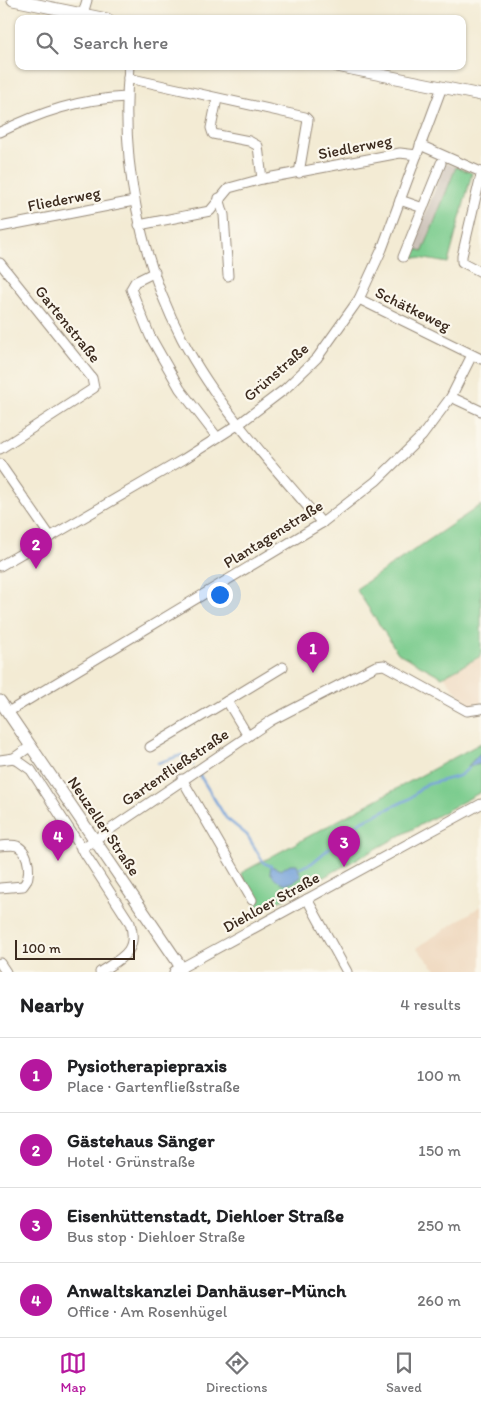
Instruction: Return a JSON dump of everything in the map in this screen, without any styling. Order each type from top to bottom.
[{"type":"main road","points":[[13,0],[88,15]]},
{"type":"main road","points":[[357,70],[481,95]]},
{"type":"main road","name":"Neuzeller Straße","points":[[0,701],[94,840],[178,970]]},
{"type":"street","points":[[83,14],[87,0]]},
{"type":"street","points":[[129,70],[126,97],[128,155],[134,201],[139,225],[155,272],[182,338],[209,383],[239,424],[322,523]]},
{"type":"street","name":"Siedlerweg","points":[[128,78],[305,117],[308,120],[299,173]]},
{"type":"street","name":"Grünstraße","points":[[0,566],[239,424],[286,389],[317,358],[359,299],[382,249],[442,87]]},
{"type":"street","points":[[0,132],[66,105],[105,98],[126,97]]},
{"type":"street","points":[[217,99],[211,128],[213,134],[249,141],[258,146],[262,179]]},
{"type":"street","points":[[420,146],[481,173],[462,256],[462,262],[481,272]]},
{"type":"street","name":"Siedlerweg","points":[[139,225],[210,211],[228,188],[262,179],[400,153],[417,155]]},
{"type":"street","points":[[403,257],[441,163]]},
{"type":"street","points":[[220,198],[224,216],[228,276]]},
{"type":"street","points":[[400,200],[422,208]]},
{"type":"street","name":"Fliederweg","points":[[0,227],[134,201]]},
{"type":"street","name":"Gartenstraße","points":[[0,263],[92,378],[94,388],[0,449]]},
{"type":"street","points":[[155,272],[136,282],[131,289],[150,336],[177,384],[217,437]]},
{"type":"street","name":"Schätkeweg","points":[[359,299],[477,357]]},
{"type":"street","name":"Plantagenstraße","points":[[8,712],[322,523],[376,481],[422,436],[451,397],[477,357]]},
{"type":"street","points":[[451,397],[481,411]]},
{"type":"street","points":[[0,464],[50,536]]},
{"type":"street","name":"Gartenfließstraße","points":[[81,849],[182,779],[280,716],[376,666],[384,665],[467,711],[481,709]]},
{"type":"street","name":"Gartenfließstraße","points":[[150,747],[283,667]]},
{"type":"street","name":"Gartenfließstraße","points":[[227,702],[248,736]]},
{"type":"street","points":[[0,760],[14,758],[31,746]]},
{"type":"street","points":[[14,758],[31,770],[130,923],[134,935],[128,954],[100,972]]},
{"type":"street","name":"Diehloer Straße","points":[[182,779],[252,900]]},
{"type":"street","name":"Diehloer Straße","points":[[178,970],[481,804]]},
{"type":"street","points":[[0,846],[14,845],[20,848],[26,856],[28,872],[27,882],[23,886],[0,888]]},
{"type":"street","points":[[307,899],[348,972]]},
{"type":"street","points":[[0,963],[6,972]]},
{"type":"shaded area","points":[[445,163],[456,166],[423,252],[412,248]]},
{"type":"shaded area","points":[[481,657],[481,705],[476,707],[465,703],[444,676]]},
{"type":"shaded area","points":[[481,906],[481,972],[438,972],[416,948]]},
{"type":"green space","points":[[456,167],[472,173],[448,263],[408,256],[412,248],[423,251]]},
{"type":"green space","points":[[481,505],[481,656],[442,677],[398,653],[356,589]]},
{"type":"green space","points":[[481,743],[481,792],[261,911],[241,873]]},
{"type":"water","points":[[481,752],[481,764],[467,767]]},
{"type":"water","points":[[290,864],[297,864],[301,877],[292,882],[280,882],[270,872],[271,866],[281,870]]},
{"type":"waterway","points":[[158,763],[182,755],[193,765]]},
{"type":"waterway","points":[[300,868],[312,863],[360,822],[409,799],[425,785],[459,776],[469,768]]},
{"type":"waterway","points":[[199,774],[226,818],[247,835],[264,863],[271,866]]},
{"type":"place","name":"Gästehaus Sänger","points":[[36,569]]},
{"type":"place","name":"Pysiotherapiepraxis","points":[[313,673]]},
{"type":"place","name":"Anwaltskanzlei Danhäuser-Münch","points":[[58,861]]},
{"type":"place","name":"Eisenhüttenstadt, Diehloer Straße","points":[[344,867]]}]
